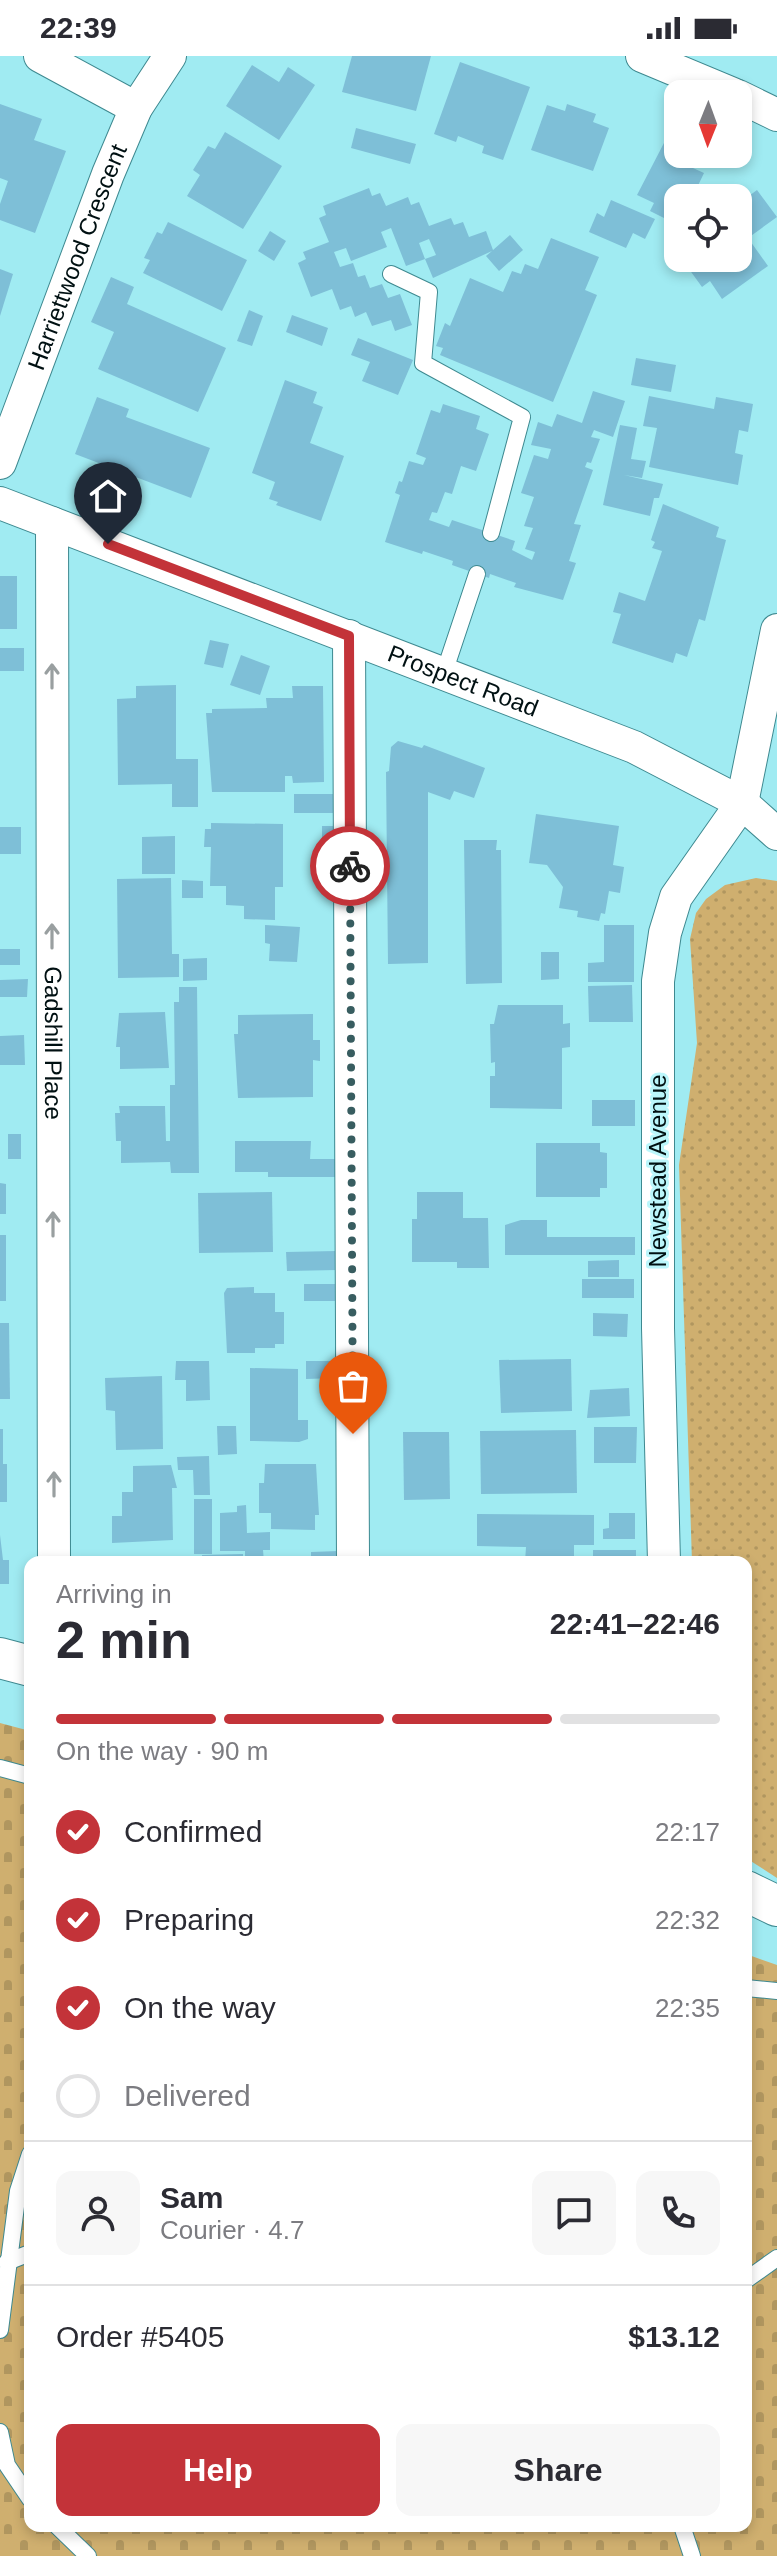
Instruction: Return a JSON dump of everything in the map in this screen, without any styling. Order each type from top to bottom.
[{"type":"street","points":[[40,56],[136,108]]},
{"type":"street","name":"Harriettwood Crescent","points":[[0,463],[136,108],[170,56]]},
{"type":"street","points":[[642,56],[699,80]]},
{"type":"street","points":[[752,103],[777,115]]},
{"type":"street","name":"Prospect Road","points":[[0,503],[634,747],[742,803],[777,834]]},
{"type":"street","name":"Gadshill Place","points":[[52,523],[54,1556]]},
{"type":"street","points":[[742,803],[777,630]]},
{"type":"street","points":[[349,636],[353,1556]]},
{"type":"street","name":"Newstead Avenue","points":[[664,1556],[658,1328],[658,981],[665,933],[676,897],[742,803]]},
{"type":"street","points":[[0,1658],[24,1664]]},
{"type":"street","points":[[752,1894],[777,1906]]},
{"type":"lane","points":[[391,274],[429,292],[423,363],[522,417],[491,533]]},
{"type":"lane","points":[[444,673],[477,574]]},
{"type":"lane","points":[[0,1768],[24,1774]]},
{"type":"lane","points":[[752,1989],[777,1991]]},
{"type":"lane","points":[[0,2330],[7,2262],[18,2191],[24,2172]]},
{"type":"lane","points":[[7,2262],[24,2255]]},
{"type":"lane","points":[[752,2276],[777,2258]]},
{"type":"lane","points":[[0,2432],[7,2465],[24,2490]]},
{"type":"lane","points":[[63,2532],[88,2556]]},
{"type":"lane","points":[[684,2532],[692,2556]]},
{"type":"green space","points":[[756,878],[777,881],[777,1878],[752,1862],[752,1556],[692,1556],[679,1165],[697,1043],[690,939],[696,913],[706,899],[725,885]]},
{"type":"green space","points":[[0,1723],[24,1729],[24,2532],[752,2532],[752,1956],[777,1965],[777,2556],[0,2556]]},
{"type":"building","points":[[352,56],[431,56],[416,111],[342,92]]},
{"type":"building","points":[[460,62],[530,87],[503,160],[482,153],[484,146],[458,136],[456,142],[434,134]]},
{"type":"building","points":[[252,65],[279,82],[288,67],[315,85],[279,140],[226,106]]},
{"type":"building","points":[[0,104],[42,119],[34,140],[66,151],[35,233],[0,220],[0,204],[8,181],[0,178]]},
{"type":"building","points":[[567,104],[596,114],[593,122],[609,128],[593,171],[531,150],[547,105],[565,111]]},
{"type":"building","points":[[356,128],[416,144],[410,164],[351,148]]},
{"type":"building","points":[[225,132],[282,166],[243,229],[187,196],[200,175],[193,170],[208,146],[215,149]]},
{"type":"building","points":[[664,143],[664,168],[693,168],[704,173],[699,184],[664,184],[664,218],[650,211],[654,203],[637,195]]},
{"type":"building","points":[[369,188],[372,196],[380,193],[386,206],[408,197],[411,205],[419,202],[429,226],[451,218],[454,225],[463,222],[469,237],[486,231],[493,250],[510,235],[523,250],[499,271],[486,256],[492,251],[433,278],[425,259],[406,266],[391,228],[381,232],[387,247],[351,261],[346,248],[334,252],[340,267],[353,263],[358,277],[365,275],[370,288],[382,284],[388,298],[400,294],[412,325],[395,331],[391,320],[372,326],[366,312],[355,317],[351,306],[340,310],[332,289],[311,297],[298,263],[306,259],[303,252],[329,242],[319,218],[326,215],[323,206]],"holes":[[[429,239],[436,255],[425,259],[419,243]]]},
{"type":"building","points":[[757,190],[777,217],[752,235],[752,194]]},
{"type":"building","points":[[611,200],[655,219],[645,239],[633,233],[626,248],[589,232],[597,213],[604,217]]},
{"type":"building","points":[[168,222],[247,260],[222,311],[143,273],[150,260],[144,258],[157,232],[162,234]]},
{"type":"building","points":[[270,231],[286,241],[274,261],[258,251]]},
{"type":"building","points":[[551,238],[599,257],[585,290],[597,295],[553,402],[440,355],[443,348],[436,346],[445,323],[450,326],[470,278],[503,292],[512,271],[521,274],[525,264],[538,269]]},
{"type":"building","points":[[752,244],[768,266],[722,299],[710,281],[702,287],[691,272],[752,272]]},
{"type":"building","points":[[0,269],[13,274],[0,316]]},
{"type":"building","points":[[111,277],[134,287],[127,304],[226,348],[198,412],[98,369],[114,332],[91,322]]},
{"type":"building","points":[[249,310],[263,316],[252,346],[237,341]]},
{"type":"building","points":[[292,315],[328,328],[322,346],[286,332]]},
{"type":"building","points":[[358,338],[413,360],[398,395],[362,381],[370,362],[351,355]]},
{"type":"building","points":[[636,358],[676,365],[671,392],[631,385]]},
{"type":"building","points":[[285,380],[317,392],[313,403],[323,407],[310,443],[344,456],[321,521],[276,505],[278,502],[269,499],[275,482],[252,473]]},
{"type":"building","points":[[593,391],[625,401],[613,437],[594,430],[591,437],[600,439],[591,463],[587,462],[585,467],[593,470],[574,524],[581,525],[569,561],[576,563],[563,600],[514,587],[516,583],[490,574],[489,578],[423,551],[422,554],[385,542],[400,495],[395,493],[399,481],[402,482],[409,461],[423,465],[426,458],[416,454],[431,410],[440,413],[443,404],[480,416],[476,429],[489,434],[476,471],[461,466],[452,494],[445,492],[437,513],[432,512],[429,520],[449,527],[452,520],[515,541],[512,550],[532,560],[535,552],[525,549],[533,528],[524,526],[534,497],[521,493],[534,455],[548,459],[551,449],[531,445],[538,422],[552,427],[557,414],[582,423]]},
{"type":"building","points":[[649,396],[714,409],[716,397],[753,404],[748,432],[739,430],[735,453],[743,455],[738,485],[649,467],[657,428],[643,426]]},
{"type":"building","points":[[97,397],[129,409],[126,417],[210,448],[191,498],[75,454]]},
{"type":"building","points":[[620,425],[637,428],[631,459],[646,461],[642,478],[624,475],[663,484],[659,498],[654,498],[650,516],[603,505]]},
{"type":"building","points":[[663,504],[719,527],[716,537],[726,540],[705,621],[699,619],[687,657],[676,653],[673,663],[612,643],[621,614],[613,612],[619,592],[645,601],[662,551],[652,548],[655,542],[651,540]]},
{"type":"building","points":[[0,576],[17,576],[17,629],[0,629]]},
{"type":"building","points":[[210,640],[229,644],[223,668],[204,664]]},
{"type":"building","points":[[0,648],[24,648],[24,671],[0,671]]},
{"type":"building","points":[[241,655],[270,666],[260,695],[230,685]]},
{"type":"building","points":[[176,685],[176,759],[198,759],[198,807],[172,807],[172,784],[118,785],[117,699],[136,698],[136,686]]},
{"type":"building","points":[[292,686],[323,686],[324,782],[293,783],[292,776],[285,776],[285,792],[212,792],[206,713],[212,713],[212,709],[267,708],[266,698],[293,698]]},
{"type":"building","points":[[398,741],[422,748],[424,745],[485,768],[474,798],[454,791],[450,800],[428,792],[428,963],[388,964],[386,772],[389,771],[391,747]]},
{"type":"building","points":[[294,794],[337,794],[337,813],[294,813]]},
{"type":"building","points":[[536,814],[619,826],[613,865],[624,867],[620,893],[609,891],[605,914],[601,913],[599,921],[577,917],[578,911],[559,908],[563,887],[547,865],[529,863]]},
{"type":"building","points":[[211,823],[283,824],[283,887],[275,887],[275,920],[244,919],[244,906],[226,905],[226,886],[210,886],[211,847],[204,847],[205,829],[211,829]]},
{"type":"building","points":[[322,826],[340,826],[340,862],[322,862]]},
{"type":"building","points":[[0,827],[21,827],[21,854],[0,854]]},
{"type":"building","points":[[175,836],[175,874],[142,874],[142,837]]},
{"type":"building","points":[[464,840],[497,840],[496,850],[501,850],[502,983],[466,984]]},
{"type":"building","points":[[171,878],[172,954],[179,954],[179,977],[118,978],[117,879]]},
{"type":"building","points":[[182,880],[203,881],[203,898],[182,898]]},
{"type":"building","points":[[265,925],[300,927],[297,962],[269,961],[270,944],[265,943]]},
{"type":"building","points":[[604,925],[634,925],[634,982],[588,982],[588,963],[604,962]]},
{"type":"building","points":[[0,949],[20,949],[20,965],[0,965]]},
{"type":"building","points":[[541,952],[559,952],[559,979],[541,980]]},
{"type":"building","points":[[207,958],[207,980],[183,981],[183,959]]},
{"type":"building","points":[[28,979],[27,997],[0,997],[0,980]]},
{"type":"building","points":[[632,985],[633,1022],[589,1022],[588,986]]},
{"type":"building","points":[[179,987],[197,987],[199,1173],[171,1173],[170,1162],[121,1163],[121,1141],[116,1141],[115,1113],[120,1113],[119,1106],[165,1106],[166,1141],[170,1141],[170,1085],[175,1085],[174,1002],[179,1002]]},
{"type":"building","points":[[498,1005],[563,1005],[563,1024],[570,1023],[570,1047],[562,1048],[562,1109],[490,1108],[490,1076],[495,1076],[495,1062],[491,1063],[490,1024],[494,1024]]},
{"type":"building","points":[[165,1012],[169,1068],[120,1069],[120,1047],[116,1047],[119,1013]]},
{"type":"building","points":[[313,1014],[313,1040],[320,1040],[320,1061],[313,1060],[313,1097],[238,1098],[234,1034],[238,1034],[238,1015]]},
{"type":"building","points":[[24,1035],[25,1065],[0,1065],[0,1036]]},
{"type":"building","points":[[592,1100],[635,1100],[635,1126],[592,1126]]},
{"type":"building","points":[[8,1134],[21,1134],[21,1159],[8,1159]]},
{"type":"building","points":[[235,1141],[311,1141],[310,1159],[337,1159],[336,1177],[268,1177],[268,1172],[235,1172]]},
{"type":"building","points":[[536,1143],[600,1143],[600,1152],[607,1153],[607,1188],[600,1188],[600,1197],[536,1197]]},
{"type":"building","points":[[0,1183],[6,1184],[6,1214],[0,1214]]},
{"type":"building","points":[[272,1192],[273,1252],[199,1253],[198,1193]]},
{"type":"building","points":[[417,1192],[463,1192],[463,1218],[488,1218],[489,1268],[457,1268],[457,1262],[412,1262],[412,1219],[417,1219]]},
{"type":"building","points":[[521,1220],[547,1220],[547,1237],[635,1237],[635,1255],[505,1255],[505,1225]]},
{"type":"building","points":[[0,1235],[6,1235],[6,1301],[0,1301]]},
{"type":"building","points":[[336,1251],[337,1270],[287,1271],[286,1252]]},
{"type":"building","points":[[619,1260],[619,1277],[588,1277],[588,1261]]},
{"type":"building","points":[[582,1279],[634,1279],[634,1298],[582,1298]]},
{"type":"building","points":[[304,1284],[336,1284],[336,1301],[304,1301]]},
{"type":"building","points":[[254,1287],[254,1293],[275,1293],[275,1312],[284,1312],[284,1344],[275,1344],[275,1348],[255,1348],[255,1353],[227,1353],[224,1293],[227,1288]]},
{"type":"building","points":[[593,1313],[628,1314],[627,1337],[593,1336]]},
{"type":"building","points":[[0,1323],[9,1323],[10,1399],[0,1399]]},
{"type":"building","points":[[571,1359],[572,1411],[501,1413],[499,1360]]},
{"type":"building","points":[[176,1361],[209,1361],[210,1400],[186,1401],[186,1380],[175,1380]]},
{"type":"building","points":[[306,1361],[336,1361],[336,1378],[306,1379]]},
{"type":"building","points":[[250,1368],[298,1369],[298,1420],[308,1420],[308,1439],[299,1442],[250,1441]]},
{"type":"building","points":[[162,1376],[163,1449],[116,1450],[115,1411],[106,1410],[105,1378]]},
{"type":"building","points":[[629,1388],[630,1416],[587,1418],[590,1390]]},
{"type":"building","points":[[217,1426],[236,1426],[237,1454],[218,1455]]},
{"type":"building","points":[[594,1427],[637,1427],[636,1463],[594,1463]]},
{"type":"building","points":[[0,1429],[3,1429],[3,1464],[7,1464],[7,1502],[0,1502]]},
{"type":"building","points":[[576,1430],[577,1493],[481,1494],[480,1431]]},
{"type":"building","points":[[403,1432],[449,1432],[450,1499],[404,1500]]},
{"type":"building","points":[[209,1456],[210,1495],[194,1495],[193,1470],[178,1470],[177,1457]]},
{"type":"building","points":[[265,1464],[316,1464],[319,1515],[315,1515],[315,1530],[271,1529],[271,1513],[259,1513],[259,1483],[264,1483]]},
{"type":"building","points":[[171,1465],[177,1488],[172,1488],[173,1540],[112,1543],[112,1516],[122,1516],[122,1492],[133,1492],[133,1466]]},
{"type":"building","points":[[194,1499],[212,1499],[212,1554],[194,1554]]},
{"type":"building","points":[[246,1505],[247,1533],[270,1532],[270,1550],[263,1550],[264,1556],[245,1556],[245,1551],[220,1551],[220,1513],[237,1512],[237,1506]]},
{"type":"building","points":[[609,1513],[635,1513],[635,1539],[603,1539],[603,1529],[609,1528]]},
{"type":"building","points":[[477,1514],[594,1515],[594,1545],[574,1545],[574,1556],[525,1556],[526,1547],[477,1546]]},
{"type":"building","points":[[0,1535],[3,1560],[9,1560],[9,1584],[0,1584]]},
{"type":"building","points":[[593,1550],[636,1550],[636,1556],[593,1556]]},
{"type":"building","points":[[339,1551],[339,1556],[311,1556],[311,1552]]},
{"type":"building","points":[[243,1554],[243,1556],[202,1556]]},
{"type":"way so far","points":[[350,866],[353,1434]]},
{"type":"route","points":[[108,544],[349,636],[350,866]]}]
